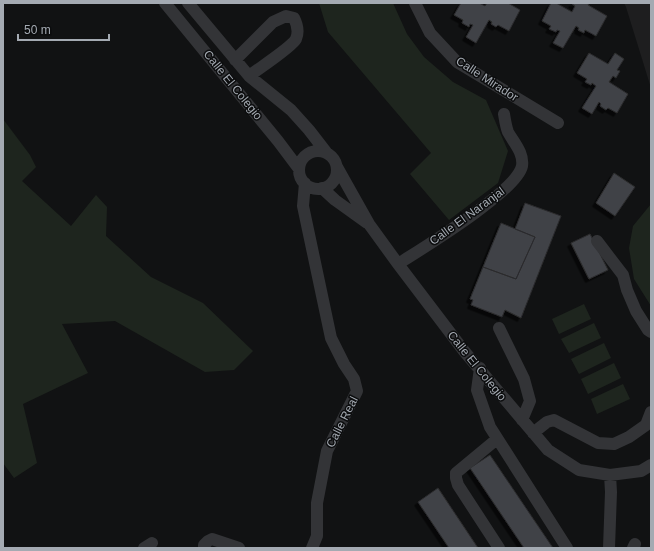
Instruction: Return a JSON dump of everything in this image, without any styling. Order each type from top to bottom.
[{"type":"street","name":"Calle El Colegio","points":[[166,3],[278,141],[299,169],[300,177],[305,183],[313,188],[322,188],[347,210],[369,224]]},
{"type":"street","name":"Calle El Colegio","points":[[188,3],[249,76],[291,110],[310,130],[326,152],[333,158],[369,224],[398,264],[464,351],[480,368],[548,450],[579,470],[610,475],[641,471],[651,464]]},
{"type":"street","name":"Calle Mirador","points":[[415,3],[430,33],[457,62],[558,123]]},
{"type":"street","points":[[235,60],[273,22],[286,16],[294,18],[298,27],[296,39],[249,76]]},
{"type":"street","name":"Calle El Naranjal","points":[[398,264],[460,224],[502,192],[516,178],[522,166],[522,155],[508,131],[504,114]]},
{"type":"street","points":[[299,169],[302,160],[308,153],[317,150],[326,152]]},
{"type":"street","points":[[322,188],[331,184],[334,180],[337,167]]},
{"type":"street","name":"Calle Real","points":[[305,183],[303,206],[330,338],[354,379],[358,391],[327,451],[317,503],[317,536],[312,548]]},
{"type":"street","points":[[597,241],[623,275],[627,290],[636,311],[648,330],[651,332]]},
{"type":"street","points":[[499,328],[524,379],[530,401],[522,420]]},
{"type":"street","points":[[480,368],[477,390],[490,427],[567,548]]},
{"type":"street","points":[[533,433],[547,422],[554,420],[598,443],[614,444],[629,437],[646,425],[651,412]]},
{"type":"street","points":[[497,439],[456,473],[456,478],[458,485],[499,548]]},
{"type":"street","points":[[609,548],[611,492],[610,475]]},
{"type":"street","points":[[204,548],[204,545],[208,540],[212,539],[239,548]]},
{"type":"shaded area","points":[[319,3],[393,3],[407,34],[424,57],[453,82],[486,100],[508,151],[498,183],[449,220],[410,174],[431,153],[328,32]]},
{"type":"shaded area","points":[[624,3],[651,3],[651,88],[626,7]]},
{"type":"shaded area","points":[[3,119],[30,155],[36,167],[22,181],[71,226],[96,195],[107,207],[106,236],[151,277],[203,303],[253,351],[234,370],[205,372],[115,321],[62,324],[88,373],[23,404],[37,463],[14,478],[3,463]]},
{"type":"shaded area","points":[[651,204],[651,306],[634,279],[629,248],[633,226]]},
{"type":"shaded area","points":[[584,304],[591,319],[559,334],[552,319]]},
{"type":"shaded area","points":[[594,323],[601,338],[569,353],[561,339]]},
{"type":"shaded area","points":[[604,343],[611,358],[579,374],[571,359]]},
{"type":"shaded area","points":[[614,363],[621,378],[588,394],[581,379]]},
{"type":"shaded area","points":[[623,384],[630,399],[597,414],[591,399]]},
{"type":"building","points":[[461,3],[479,3],[485,6],[487,3],[508,3],[520,10],[509,31],[498,25],[496,27],[491,24],[492,22],[489,20],[476,43],[466,37],[473,25],[470,24],[469,27],[462,23],[463,20],[454,15]]},
{"type":"building","points":[[551,3],[556,3],[572,12],[575,6],[572,4],[573,3],[589,3],[588,5],[607,16],[596,36],[585,30],[584,33],[578,30],[579,28],[576,26],[563,48],[553,43],[560,31],[557,30],[556,32],[549,29],[551,26],[542,21]]},
{"type":"building","points":[[589,53],[608,64],[615,53],[624,59],[617,70],[620,71],[616,78],[613,76],[609,82],[628,94],[617,113],[608,108],[606,110],[600,106],[601,104],[599,102],[592,114],[582,108],[596,86],[592,83],[591,85],[585,82],[587,79],[577,73]]},
{"type":"building","points":[[614,173],[635,187],[615,216],[596,203]]},
{"type":"building","points":[[525,203],[561,216],[521,318],[505,310],[502,317],[471,305],[473,300],[470,299],[483,267],[516,279],[535,237],[515,229]]},
{"type":"building","points":[[501,223],[535,237],[516,279],[483,267]]},
{"type":"building","points":[[590,234],[608,270],[589,279],[571,243]]},
{"type":"building","points":[[490,455],[553,548],[524,548],[470,468]]},
{"type":"building","points":[[438,488],[478,548],[449,548],[418,502]]}]
